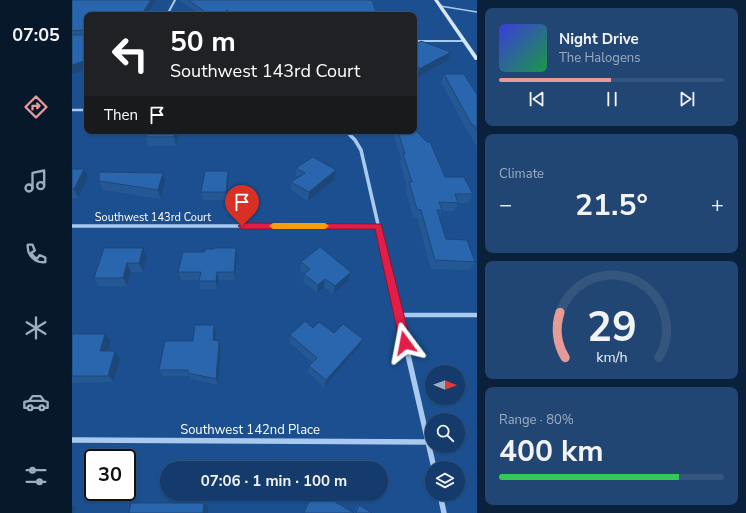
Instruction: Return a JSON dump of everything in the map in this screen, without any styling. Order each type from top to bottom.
[{"type":"main road","points":[[436,0],[477,59]]},
{"type":"street","points":[[169,12],[175,0]]},
{"type":"street","points":[[417,41],[464,41]]},
{"type":"street","points":[[72,110],[84,110]]},
{"type":"street","points":[[348,134],[355,140],[361,150],[425,429]]},
{"type":"street","name":"Southwest 143rd Court","points":[[72,226],[378,226]]},
{"type":"street","points":[[399,315],[477,315]]},
{"type":"street","name":"Southwest 142nd Place","points":[[72,440],[425,442]]},
{"type":"street","points":[[441,501],[444,513]]},
{"type":"lane","points":[[440,6],[477,12]]},
{"type":"building","points":[[72,0],[151,0],[143,12],[84,12],[84,30],[72,31]]},
{"type":"building","points":[[188,0],[372,0],[376,12],[228,12],[228,10],[224,12],[206,12]]},
{"type":"building","points":[[72,35],[84,35],[84,61],[72,65]]},
{"type":"building","points":[[421,41],[451,52],[419,69],[417,65],[417,43]]},
{"type":"building","points":[[444,74],[464,74],[477,95],[477,130],[474,125],[472,125]]},
{"type":"building","points":[[417,132],[427,142],[430,142],[445,177],[464,177],[473,194],[455,194],[458,203],[439,202],[442,210],[437,210],[446,239],[467,240],[475,262],[435,260],[421,210],[417,209],[409,182],[412,182],[403,154],[405,154],[399,134],[417,134]]},
{"type":"building","points":[[147,134],[175,134],[174,137],[146,137]]},
{"type":"building","points":[[313,157],[336,170],[309,192],[291,182],[305,173],[296,168]]},
{"type":"building","points":[[72,169],[84,169],[74,189],[72,189]]},
{"type":"building","points":[[205,171],[228,171],[226,192],[201,192]]},
{"type":"building","points":[[99,172],[163,173],[158,190],[99,181]]},
{"type":"building","points":[[320,247],[351,272],[335,286],[325,279],[318,285],[304,274],[310,269],[301,262]]},
{"type":"building","points":[[104,248],[143,248],[139,263],[127,263],[123,278],[94,278]]},
{"type":"building","points":[[236,248],[234,272],[217,272],[216,281],[199,281],[201,272],[178,272],[183,252],[205,252],[205,249]]},
{"type":"building","points":[[305,321],[313,328],[319,322],[334,333],[343,324],[363,339],[326,380],[309,366],[317,358],[290,335]]},
{"type":"building","points":[[195,325],[214,325],[213,340],[219,341],[216,379],[188,373],[188,370],[159,370],[165,341],[193,341]]},
{"type":"building","points":[[72,334],[105,334],[100,351],[115,351],[108,376],[72,376]]},
{"type":"building","points":[[309,501],[334,501],[354,513],[304,513]]},
{"type":"building","points":[[131,503],[204,503],[203,513],[129,513]]},
{"type":"building","points":[[359,505],[372,513],[356,513]]},
{"type":"slow traffic","points":[[273,226],[325,226]]},
{"type":"route","points":[[242,226],[378,226],[405,343]]}]
